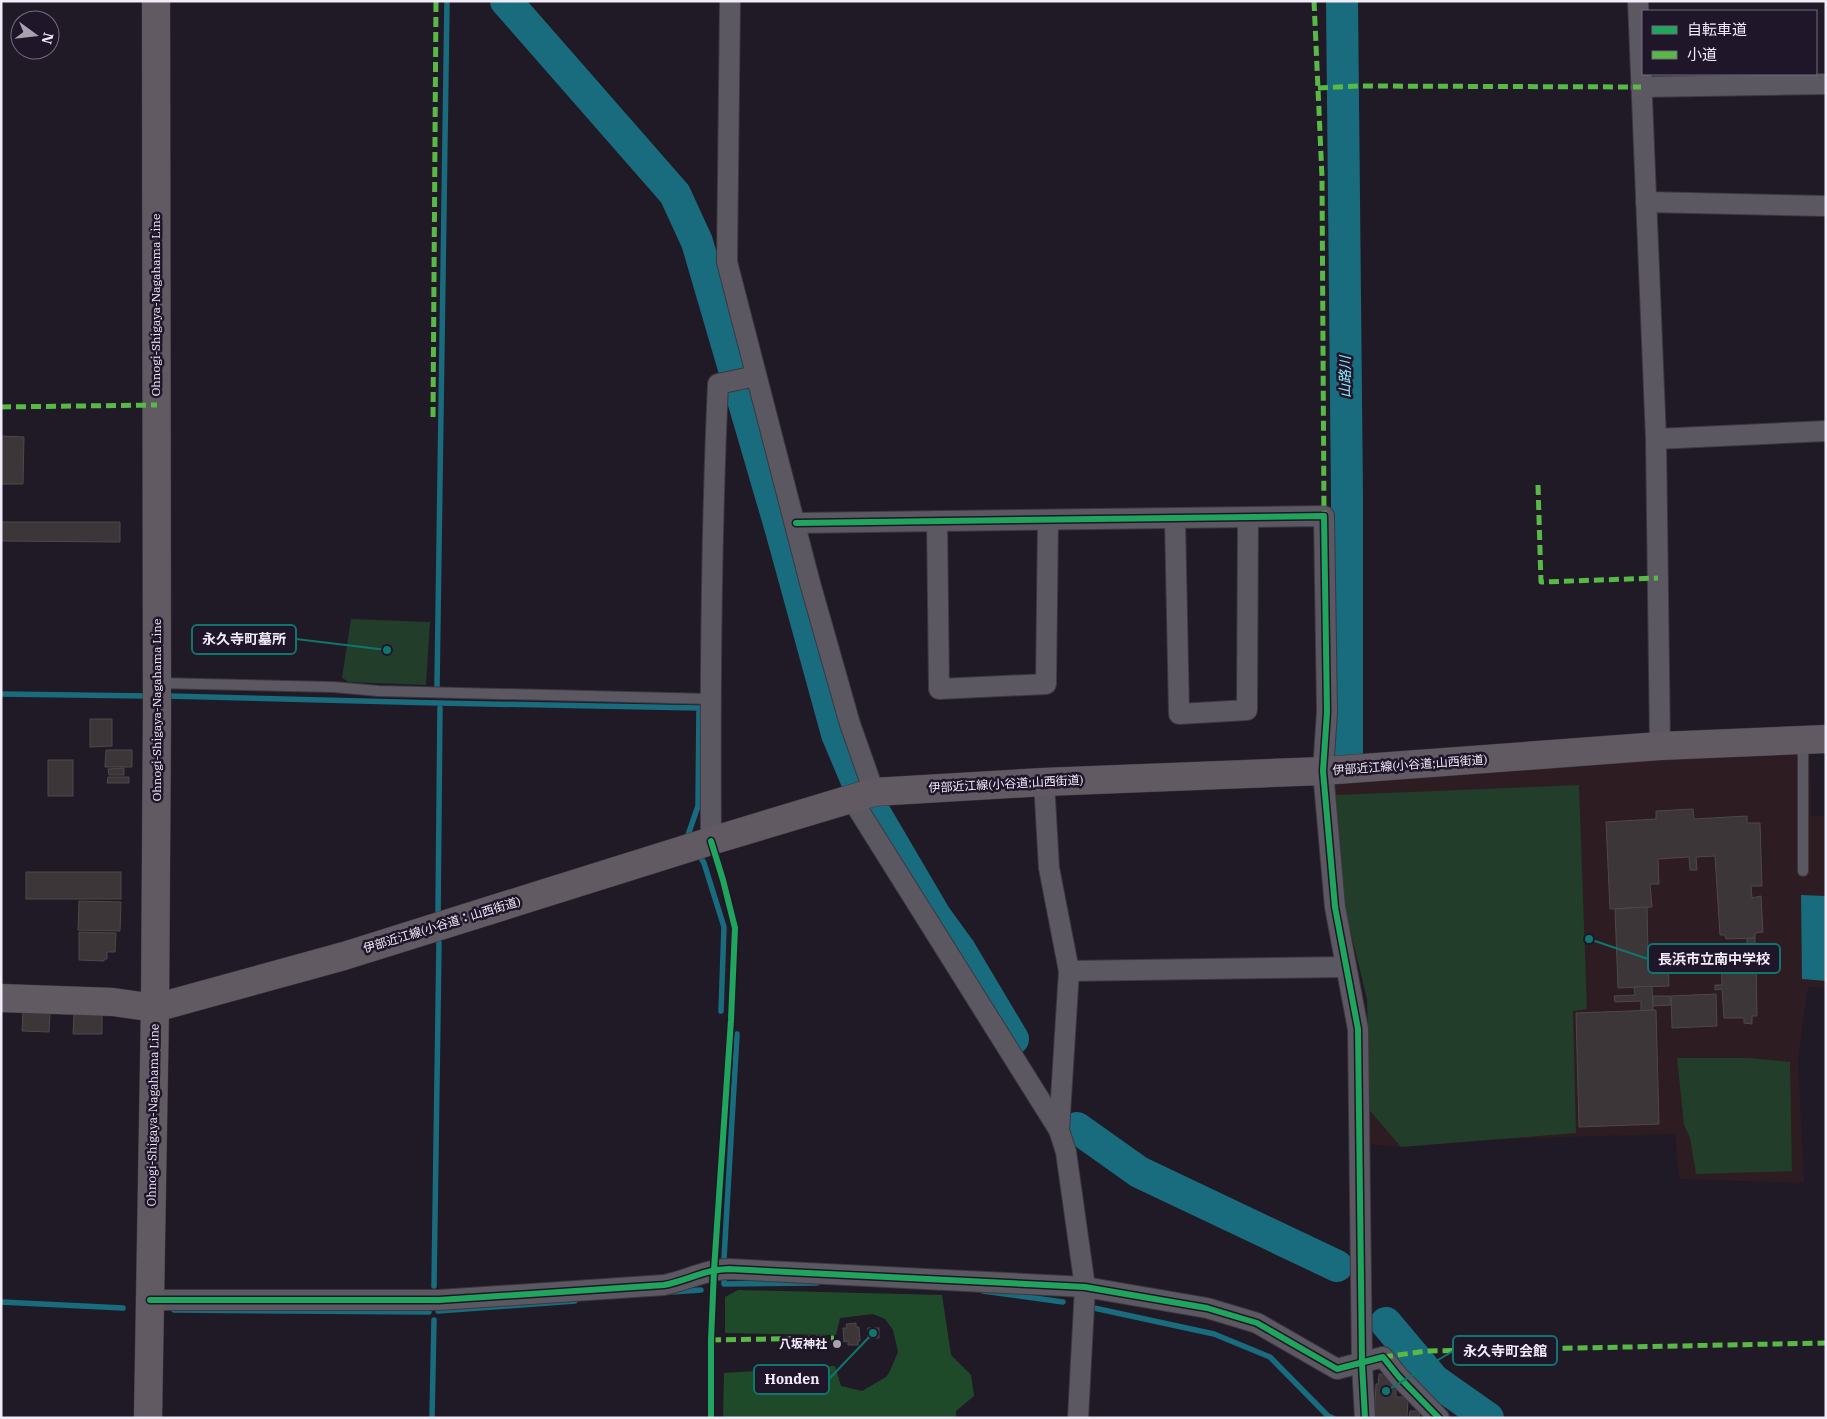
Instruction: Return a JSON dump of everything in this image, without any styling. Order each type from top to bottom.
[{"type":"main road","name":"Ohnogi-Shigaya-Nagahama Line","points":[[148,1418],[155,1008],[157,683],[156,1]]},
{"type":"main road","name":"伊部近江線(小谷道;山西街道)","points":[[860,796],[1044,782],[1323,771],[1660,746],[1814,740]]},
{"type":"main road","name":"伊部近江線(小谷道：山西街道)","points":[[1,998],[113,1002],[155,1008],[344,956],[860,796]]},
{"type":"street","points":[[730,1],[727,262],[796,522],[810,582],[850,724],[860,796],[1059,1130],[1066,1152],[1086,1287],[1078,1418]]},
{"type":"street","points":[[1638,1],[1656,439],[1660,746]]},
{"type":"street","points":[[1641,87],[1826,84]]},
{"type":"street","points":[[1646,202],[1826,206]]},
{"type":"street","points":[[698,845],[710,699],[712,508],[718,384],[756,376]]},
{"type":"street","points":[[1656,439],[1826,430]]},
{"type":"street","points":[[796,522],[1324,516],[1327,712],[1323,771],[1335,907],[1358,1029],[1362,1364],[1365,1418]]},
{"type":"street","points":[[1175,519],[1179,714],[1247,710],[1248,518]]},
{"type":"street","points":[[937,521],[939,689],[1046,684],[1048,520]]},
{"type":"street","points":[[1044,782],[1049,868],[1069,971],[1059,1130]]},
{"type":"street","points":[[1069,971],[1346,968]]},
{"type":"street","points":[[150,1300],[438,1300],[664,1285],[725,1269],[1086,1287],[1207,1308],[1257,1323],[1337,1369],[1383,1357],[1439,1418]]},
{"type":"lane","points":[[157,683],[333,687],[379,691],[710,699]]},
{"type":"lane","points":[[1803,871],[1814,740]]},
{"type":"shaded area","points":[[1810,751],[1811,816],[1826,816],[1826,988],[1808,987],[1798,1058],[1804,1183],[1679,1179],[1675,1134],[1498,1139],[1401,1147],[1369,1144],[1367,999],[1341,892],[1331,777]]},
{"type":"green space","points":[[351,619],[430,622],[426,685],[349,682],[342,678]]},
{"type":"green space","points":[[1579,785],[1587,1009],[1573,1011],[1576,1133],[1401,1147],[1370,1111],[1367,999],[1341,892],[1336,795]]},
{"type":"green space","points":[[1677,1058],[1749,1058],[1790,1062],[1792,1171],[1696,1174],[1690,1138],[1684,1125]]},
{"type":"green space","name":"八坂神社","points":[[738,1290],[942,1295],[951,1355],[971,1375],[974,1396],[956,1411],[956,1418],[723,1418],[724,1373],[835,1366],[841,1386],[862,1391],[886,1377],[898,1352],[893,1330],[885,1319],[873,1314],[840,1318],[836,1335],[725,1333],[725,1297]]},
{"type":"water","points":[[1801,895],[1826,896],[1826,981],[1802,979]]},
{"type":"building","points":[[1,436],[24,437],[23,484],[1,484]]},
{"type":"building","points":[[1,522],[120,522],[120,542],[1,541]]},
{"type":"building","points":[[90,719],[112,719],[112,746],[90,747]]},
{"type":"building","points":[[106,750],[132,750],[132,767],[105,767]]},
{"type":"building","points":[[48,760],[73,760],[73,796],[48,796]]},
{"type":"building","points":[[124,768],[124,775],[109,775],[108,769]]},
{"type":"building","points":[[108,777],[129,777],[129,783],[107,783]]},
{"type":"building","points":[[1693,809],[1694,819],[1747,816],[1747,823],[1760,823],[1762,886],[1751,886],[1752,898],[1761,896],[1763,932],[1755,933],[1755,938],[1726,939],[1725,935],[1720,935],[1715,856],[1696,857],[1697,870],[1690,870],[1689,857],[1658,859],[1659,884],[1650,884],[1652,907],[1610,909],[1606,822],[1656,819],[1656,811]]},
{"type":"building","points":[[26,872],[121,872],[121,899],[26,899]]},
{"type":"building","points":[[79,901],[121,902],[120,931],[78,930]]},
{"type":"building","points":[[1647,907],[1648,954],[1668,954],[1669,986],[1618,988],[1615,909]]},
{"type":"building","points":[[79,932],[116,933],[115,952],[107,952],[107,959],[104,959],[104,961],[79,960]]},
{"type":"building","points":[[1755,938],[1755,954],[1732,955],[1731,960],[1723,960],[1723,949],[1747,948],[1747,939]]},
{"type":"building","points":[[1756,959],[1757,1016],[1752,1016],[1752,1024],[1744,1023],[1744,1018],[1724,1018],[1722,989],[1715,990],[1715,985],[1722,985],[1721,960]]},
{"type":"building","points":[[1652,986],[1653,1010],[1641,1011],[1641,1001],[1615,1002],[1614,996],[1635,995],[1634,987]]},
{"type":"building","points":[[1716,994],[1717,1026],[1672,1028],[1671,996]]},
{"type":"building","points":[[1653,996],[1670,996],[1671,1005],[1653,1006]]},
{"type":"building","points":[[1656,1010],[1659,1124],[1579,1127],[1576,1013]]},
{"type":"building","points":[[23,1011],[50,1012],[49,1032],[22,1031]]},
{"type":"building","points":[[74,1014],[102,1015],[102,1034],[73,1034]]},
{"type":"building","points":[[856,1323],[856,1327],[859,1327],[860,1341],[858,1341],[858,1345],[848,1345],[848,1341],[844,1342],[843,1328],[847,1328],[846,1324]]},
{"type":"building","points":[[868,1328],[879,1328],[879,1338],[868,1338]]},
{"type":"building","points":[[1379,1374],[1392,1375],[1391,1384],[1396,1385],[1396,1397],[1408,1397],[1407,1418],[1374,1418],[1376,1384],[1378,1384]]},
{"type":"building","points":[[1410,1411],[1420,1411],[1419,1418],[1409,1418]]},
{"type":"waterway","points":[[437,686],[447,1]]},
{"type":"waterway","points":[[506,1],[675,194],[697,242],[781,530],[837,734],[858,784],[936,917],[960,950],[1013,1039]]},
{"type":"waterway","name":"山路川","points":[[1342,1],[1347,496],[1347,752]]},
{"type":"waterway","points":[[1,694],[147,696]]},
{"type":"waterway","points":[[168,696],[699,708],[698,806],[688,835],[691,840]]},
{"type":"waterway","points":[[438,915],[440,708]]},
{"type":"waterway","points":[[698,853],[704,863],[724,927],[721,1011]]},
{"type":"waterway","points":[[434,1286],[439,943]]},
{"type":"waterway","points":[[737,1034],[724,1284],[817,1283]]},
{"type":"waterway","points":[[1077,1128],[1139,1172],[1337,1266]]},
{"type":"waterway","points":[[671,1292],[701,1290]]},
{"type":"waterway","points":[[983,1291],[1063,1302]]},
{"type":"waterway","points":[[438,1311],[575,1301]]},
{"type":"waterway","points":[[1,1302],[123,1308]]},
{"type":"waterway","points":[[1094,1308],[1214,1334],[1270,1357],[1328,1416],[1333,1418]]},
{"type":"waterway","points":[[174,1310],[429,1312]]},
{"type":"waterway","points":[[432,1418],[434,1320]]},
{"type":"waterway","points":[[1386,1323],[1434,1380],[1488,1418]]},
{"type":"marked path","points":[[433,417],[436,1]]},
{"type":"marked path","points":[[1314,1],[1322,177],[1324,516]]},
{"type":"marked path","points":[[1318,88],[1360,86],[1641,87]]},
{"type":"marked path","points":[[1,407],[157,405]]},
{"type":"marked path","points":[[1538,485],[1541,582],[1658,578]]},
{"type":"marked path","points":[[711,1340],[834,1338]]},
{"type":"marked path","points":[[1383,1357],[1427,1351],[1826,1343]]},
{"type":"cycle path","points":[[796,523],[1324,516],[1327,712],[1323,771],[1335,907],[1358,1029],[1362,1364],[1365,1418]]},
{"type":"cycle path","points":[[711,841],[735,928],[731,1020],[714,1270],[711,1340],[711,1418]]},
{"type":"cycle path","points":[[150,1300],[439,1300],[664,1285],[712,1271],[729,1269],[1085,1287],[1207,1308],[1257,1323],[1337,1369],[1383,1357],[1399,1377],[1439,1418]]},
{"type":"place","name":"永久寺町墓所","points":[[387,650]]},
{"type":"place","name":"長浜市立南中学校","points":[[1589,939]]},
{"type":"place","name":"Honden","points":[[873,1333]]},
{"type":"place","name":"八坂神社","points":[[837,1344]]},
{"type":"place","name":"永久寺町会館","points":[[1386,1391]]}]
